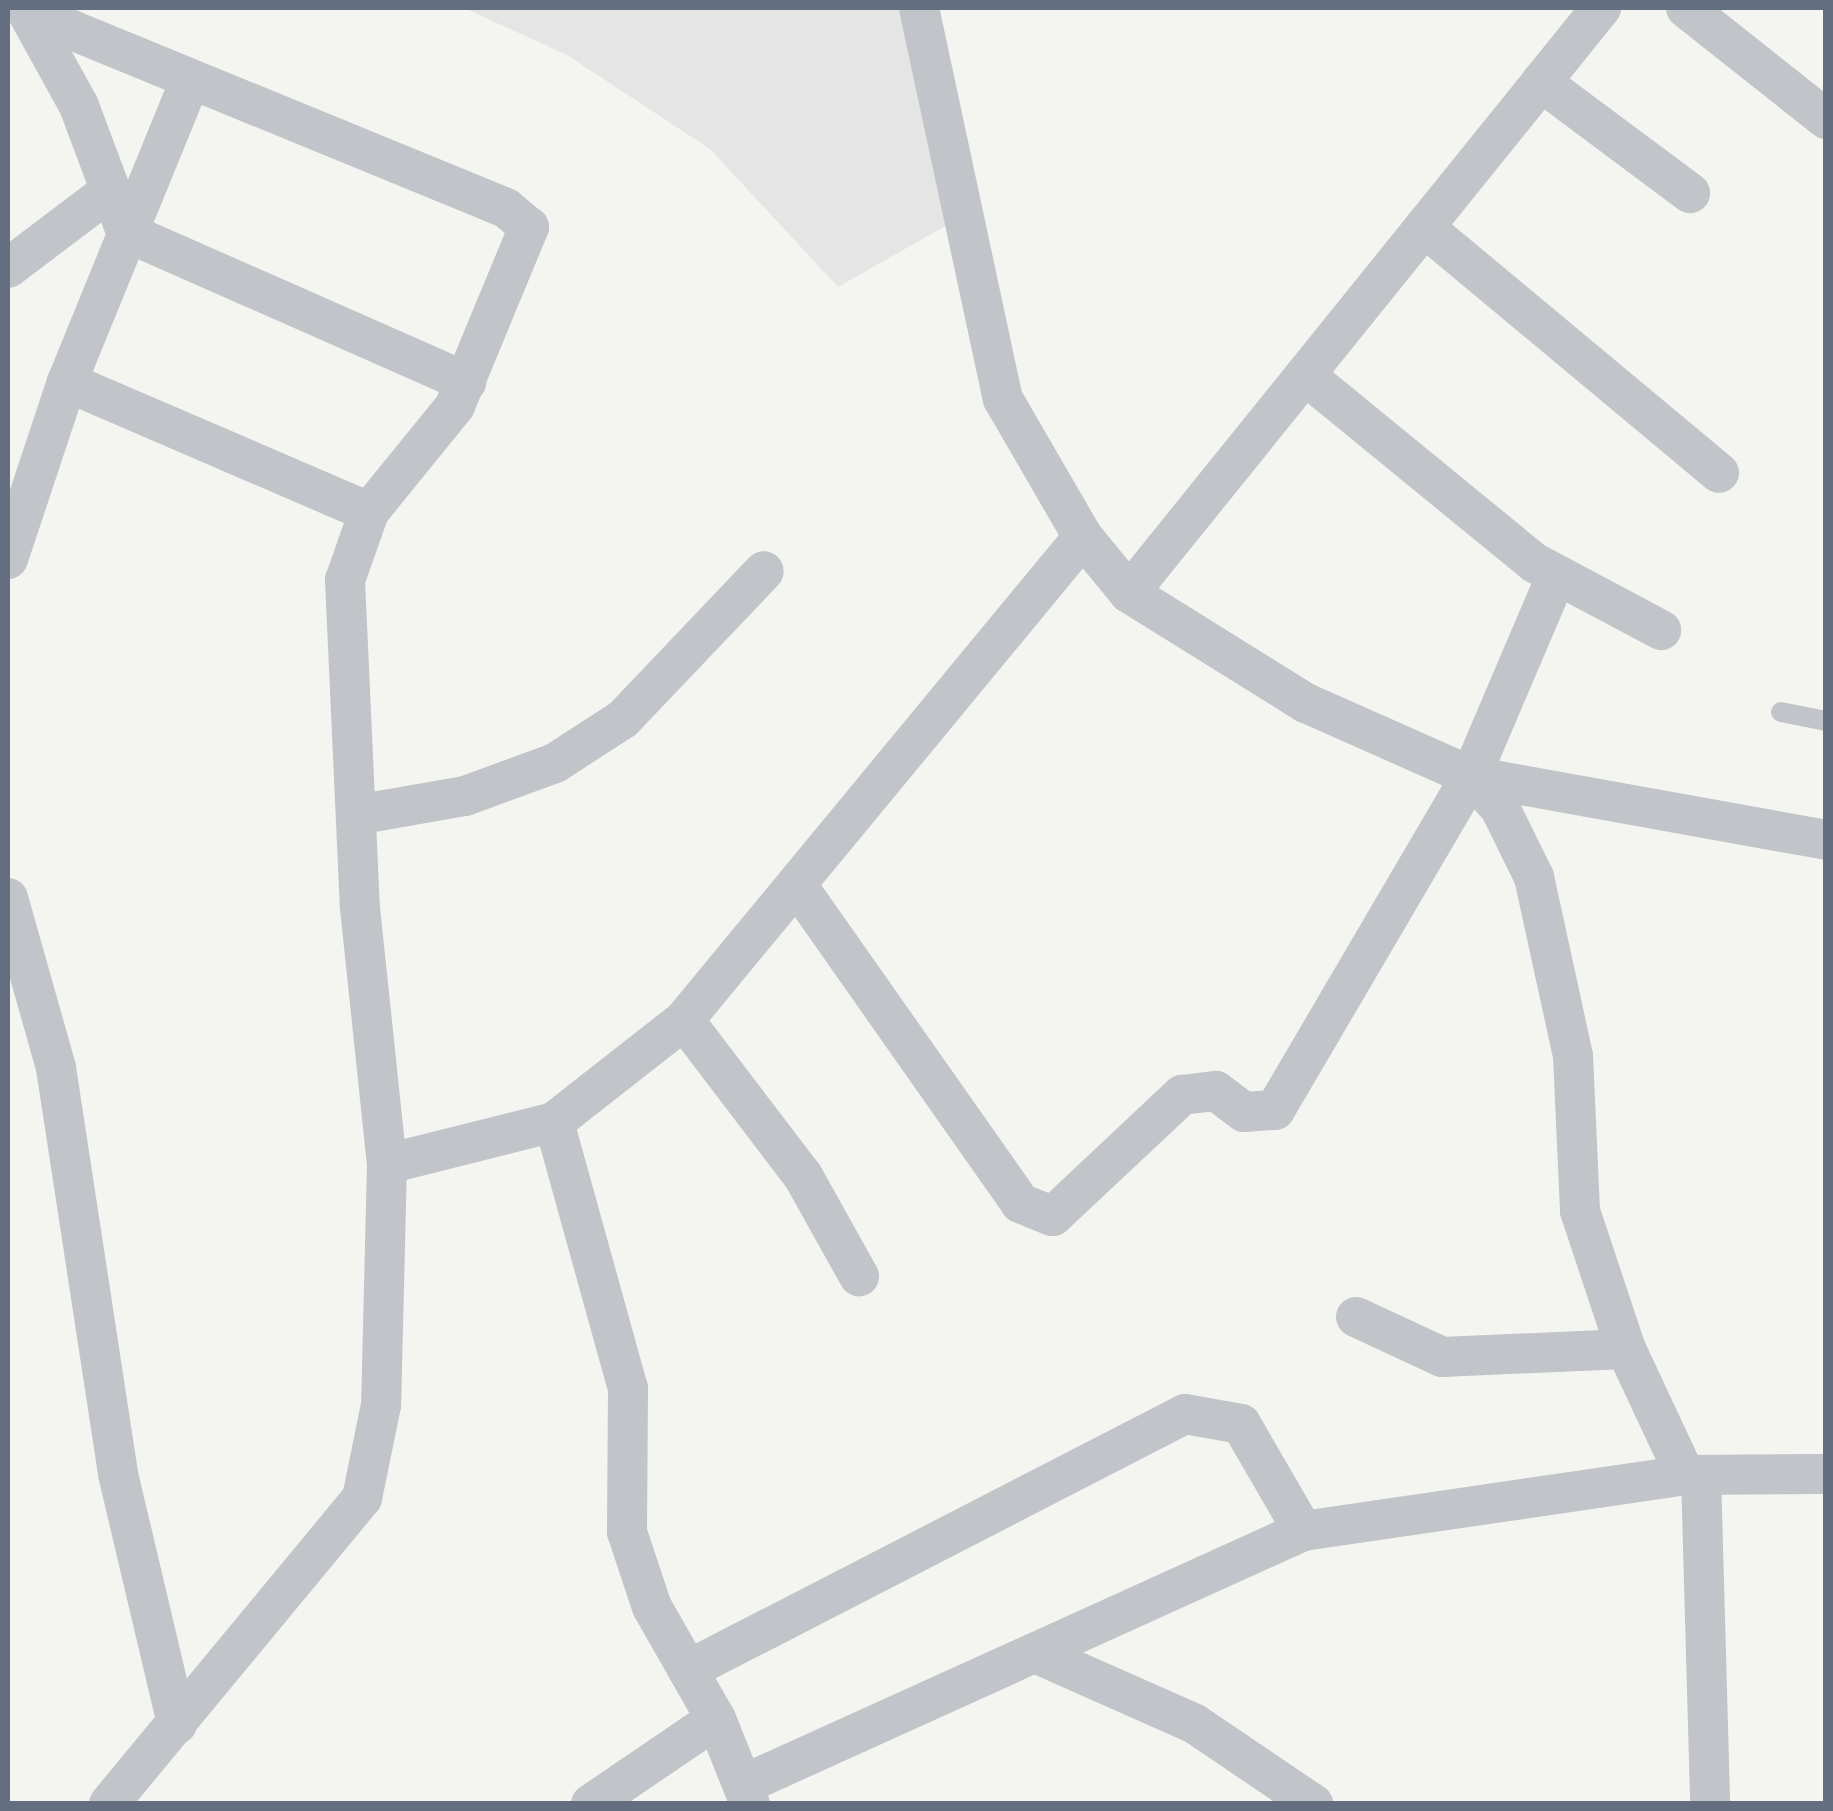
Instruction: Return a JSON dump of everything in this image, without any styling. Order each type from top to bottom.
[{"type":"street","points":[[919,8],[1002,399],[1082,537],[1129,593],[1306,703],[1470,776],[1826,840]]},
{"type":"street","points":[[1129,593],[1600,8]]},
{"type":"street","points":[[1686,8],[1826,119]]},
{"type":"street","points":[[26,10],[189,83],[520,216],[527,247],[466,382],[404,476],[368,512],[345,580],[356,815],[387,1164],[382,1405],[362,1498],[109,1804]]},
{"type":"street","points":[[26,10],[79,106],[126,232],[466,382]]},
{"type":"street","points":[[1540,82],[1690,193]]},
{"type":"street","points":[[8,558],[67,382],[189,83]]},
{"type":"street","points":[[8,268],[110,190]]},
{"type":"street","points":[[1424,227],[1719,473]]},
{"type":"street","points":[[1306,374],[1556,577],[1661,630]]},
{"type":"street","points":[[67,382],[368,512]]},
{"type":"street","points":[[387,1164],[554,1122],[684,1020],[800,888],[1082,537]]},
{"type":"street","points":[[356,815],[465,796],[554,763],[622,718],[764,570]]},
{"type":"street","points":[[800,888],[1020,1203],[1053,1216],[1196,1089],[1244,1112],[1275,1110],[1470,776],[1556,577]]},
{"type":"street","points":[[1470,776],[1500,808],[1534,877],[1556,951],[1580,1211],[1626,1349],[1693,1475],[1710,1804]]},
{"type":"street","points":[[8,898],[56,1068],[118,1474],[177,1724]]},
{"type":"street","points":[[684,1020],[803,1176],[859,1276]]},
{"type":"street","points":[[554,1122],[628,1388],[626,1532],[652,1606],[716,1719],[748,1794],[1036,1652],[1303,1531],[1693,1475],[1826,1474]]},
{"type":"street","points":[[1356,1317],[1442,1357],[1626,1349]]},
{"type":"street","points":[[688,1670],[1184,1414],[1241,1424],[1303,1531]]},
{"type":"street","points":[[1036,1652],[1195,1724],[1313,1804]]},
{"type":"street","points":[[591,1804],[716,1719]]},
{"type":"lane","points":[[1781,712],[1826,721]]},
{"type":"shaded area","points":[[464,8],[917,8],[970,212],[838,287],[710,149],[567,55]]}]
